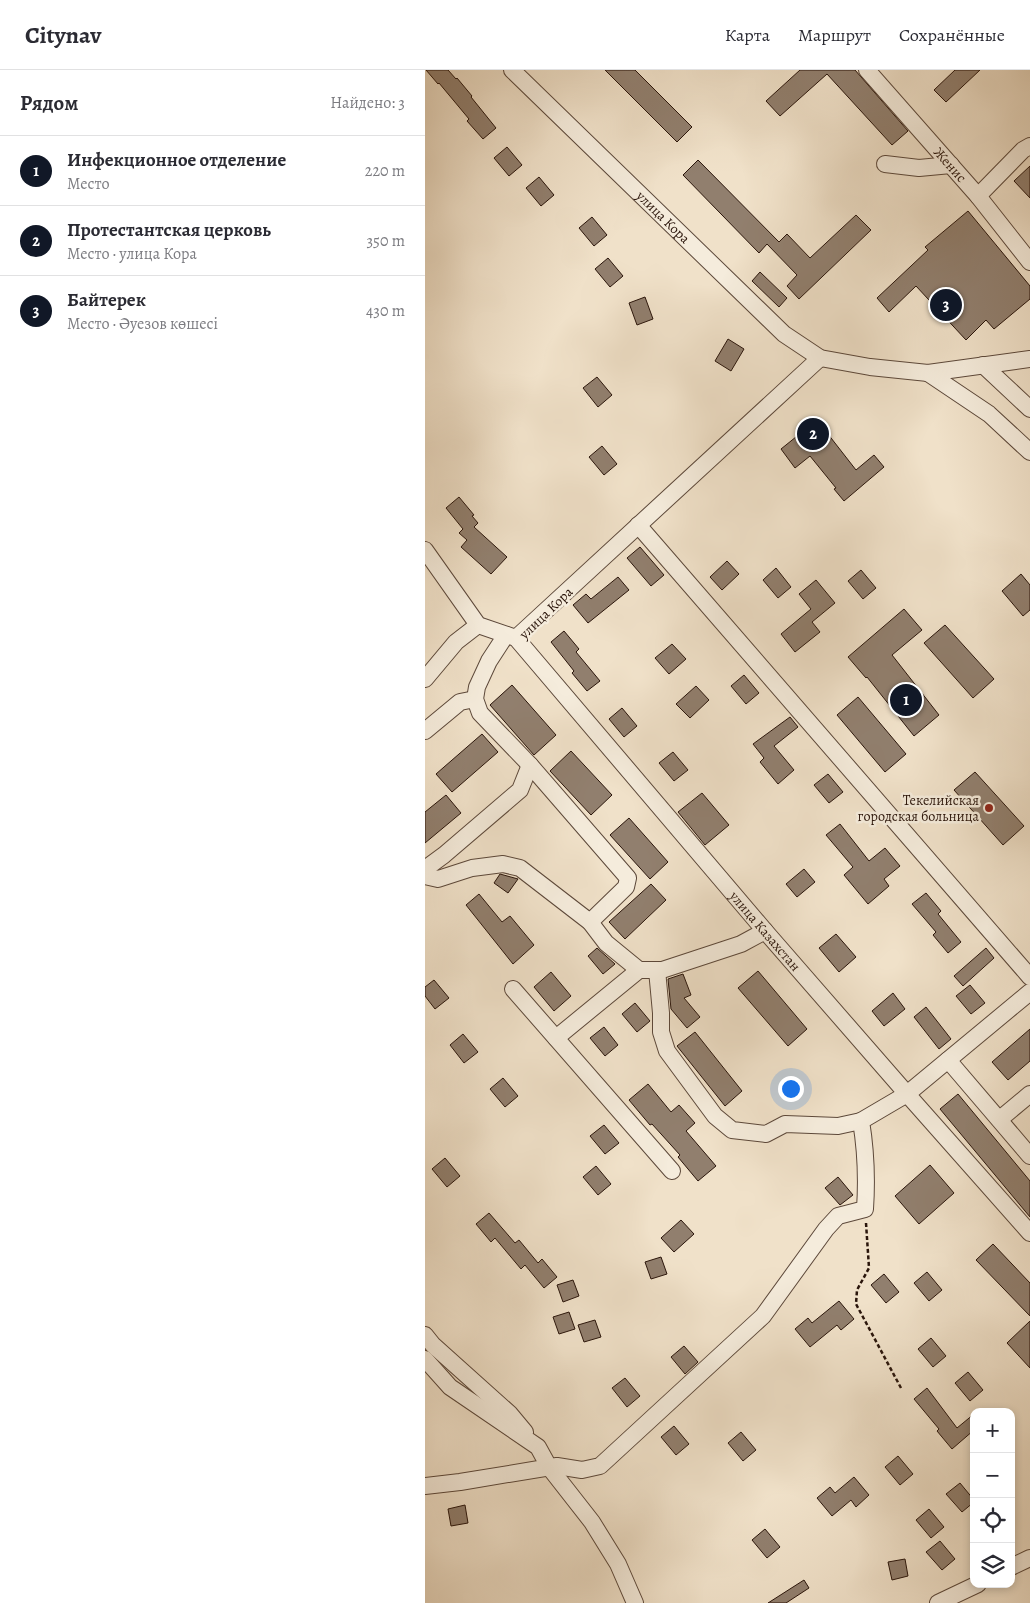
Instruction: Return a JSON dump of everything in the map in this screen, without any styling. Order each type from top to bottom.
[{"type":"street","name":"улица Кора","points":[[512,70],[783,334],[820,358],[870,367],[928,373]]},
{"type":"street","name":"Женис","points":[[867,70],[978,196],[1030,262]]},
{"type":"street","points":[[978,196],[1023,150],[1030,146]]},
{"type":"street","points":[[885,164],[919,168],[951,166]]},
{"type":"street","name":"улица Кора","points":[[475,699],[477,687],[489,661],[820,358]]},
{"type":"street","points":[[928,373],[1030,359]]},
{"type":"street","points":[[983,365],[1030,409]]},
{"type":"street","points":[[928,373],[989,414],[1030,452]]},
{"type":"street","points":[[639,525],[1030,977]]},
{"type":"street","points":[[426,553],[478,625],[514,639]]},
{"type":"street","points":[[425,679],[456,642],[478,625]]},
{"type":"street","name":"улица Казахстан","points":[[514,639],[765,931],[1030,1233]]},
{"type":"street","points":[[425,731],[460,702],[475,699],[480,713],[530,765],[628,878],[626,887],[590,922]]},
{"type":"street","points":[[425,869],[519,790],[530,765]]},
{"type":"street","points":[[425,876],[438,879],[471,868],[503,864],[520,868],[590,922],[606,944],[639,970],[657,970],[741,944],[765,931]]},
{"type":"street","points":[[556,1038],[639,970]]},
{"type":"street","points":[[657,970],[661,1032],[667,1051],[715,1116],[732,1130],[766,1134],[785,1124],[838,1126],[861,1122],[907,1094],[1030,992]]},
{"type":"street","points":[[513,989],[672,1171]]},
{"type":"street","points":[[948,1060],[1030,1156]]},
{"type":"street","points":[[1000,1119],[1030,1094]]},
{"type":"street","points":[[425,1486],[557,1466],[582,1470],[600,1466],[763,1316],[826,1229],[838,1216],[865,1209],[867,1185],[866,1151],[861,1122]]},
{"type":"street","points":[[425,1335],[433,1345],[510,1414],[537,1447],[549,1468],[592,1522],[621,1570],[633,1601]]},
{"type":"street","points":[[425,1359],[450,1387],[537,1447]]},
{"type":"street","points":[[1015,1564],[1030,1558]]},
{"type":"street","points":[[939,1603],[970,1588]]},
{"type":"path","points":[[865,1209],[869,1268],[857,1290],[856,1304],[901,1388]]},
{"type":"building","points":[[426,70],[448,70],[472,96],[496,128],[483,139],[467,121],[469,119]]},
{"type":"building","points":[[605,70],[635,70],[692,127],[677,142]]},
{"type":"building","points":[[800,70],[855,70],[908,131],[892,145],[827,74],[780,116],[766,101]]},
{"type":"building","points":[[955,70],[980,70],[946,102],[934,90]]},
{"type":"building","points":[[507,147],[522,165],[509,176],[494,158]]},
{"type":"building","points":[[698,160],[779,242],[787,234],[810,258],[856,215],[871,230],[799,299],[787,286],[797,275],[767,244],[759,253],[683,175]]},
{"type":"building","points":[[1030,166],[1030,198],[1014,181]]},
{"type":"building","points":[[539,177],[554,195],[541,206],[526,188]]},
{"type":"building","points":[[968,211],[1030,286],[1030,299],[994,329],[986,320],[966,340],[916,286],[889,312],[877,298],[928,250],[925,247]]},
{"type":"building","points":[[592,217],[607,235],[594,246],[579,228]]},
{"type":"building","points":[[608,258],[623,276],[610,287],[595,269]]},
{"type":"building","points":[[760,272],[787,298],[779,307],[752,281]]},
{"type":"building","points":[[645,297],[653,319],[637,325],[629,303]]},
{"type":"building","points":[[728,339],[744,349],[731,371],[715,361]]},
{"type":"building","points":[[597,377],[612,395],[598,407],[583,388]]},
{"type":"building","points":[[817,420],[856,470],[874,455],[884,467],[844,501],[810,456],[795,468],[781,449]]},
{"type":"building","points":[[602,446],[617,464],[604,475],[589,457]]},
{"type":"building","points":[[459,497],[478,523],[474,527],[507,557],[491,574],[461,547],[467,540],[459,533],[463,529],[446,508]]},
{"type":"building","points":[[640,547],[664,575],[651,586],[627,558]]},
{"type":"building","points":[[727,561],[739,574],[722,590],[710,577]]},
{"type":"building","points":[[776,568],[791,587],[778,598],[763,580]]},
{"type":"building","points":[[861,570],[876,588],[863,599],[848,581]]},
{"type":"building","points":[[1021,574],[1030,585],[1030,610],[1023,616],[1002,591]]},
{"type":"building","points":[[618,577],[629,590],[588,623],[573,605],[586,594],[591,599]]},
{"type":"building","points":[[816,580],[835,603],[812,622],[820,632],[795,652],[781,634],[811,609],[799,594]]},
{"type":"building","points":[[904,609],[922,630],[892,655],[939,715],[914,736],[867,677],[848,657]]},
{"type":"building","points":[[945,625],[994,679],[973,698],[924,643]]},
{"type":"building","points":[[564,631],[579,649],[576,652],[600,681],[587,691],[551,642]]},
{"type":"building","points":[[672,644],[686,659],[669,674],[655,658]]},
{"type":"building","points":[[744,675],[759,693],[746,704],[731,686]]},
{"type":"building","points":[[512,685],[556,735],[534,755],[490,705]]},
{"type":"building","points":[[696,686],[709,700],[690,718],[676,704]]},
{"type":"building","points":[[858,697],[906,754],[885,772],[837,715]]},
{"type":"building","points":[[622,708],[637,726],[624,737],[609,719]]},
{"type":"building","points":[[790,717],[798,727],[774,746],[794,770],[778,784],[760,762],[764,758],[753,744]]},
{"type":"building","points":[[482,734],[498,752],[452,792],[436,774]]},
{"type":"building","points":[[571,751],[612,795],[591,815],[550,771]]},
{"type":"building","points":[[673,752],[688,770],[674,781],[659,763]]},
{"type":"building","name":"Текелийская городская больница","points":[[975,772],[1024,826],[1003,845],[954,790]]},
{"type":"building","points":[[828,774],[843,792],[829,803],[814,785]]},
{"type":"building","points":[[702,793],[729,825],[705,845],[678,812]]},
{"type":"building","points":[[446,795],[461,813],[425,843],[425,812]]},
{"type":"building","points":[[629,818],[668,862],[650,879],[610,835]]},
{"type":"building","points":[[840,824],[869,861],[885,848],[900,866],[884,879],[889,886],[868,904],[844,875],[853,867],[826,835]]},
{"type":"building","points":[[804,869],[815,882],[797,897],[786,884]]},
{"type":"building","points":[[500,874],[518,879],[508,893],[494,883]]},
{"type":"building","points":[[651,884],[666,900],[625,939],[609,922]]},
{"type":"building","points":[[926,893],[941,911],[938,914],[961,942],[948,953],[933,935],[936,932],[912,904]]},
{"type":"building","points":[[479,894],[502,922],[510,916],[534,945],[513,964],[466,905]]},
{"type":"building","points":[[836,934],[856,957],[839,972],[819,948]]},
{"type":"building","points":[[597,948],[615,964],[603,974],[588,956]]},
{"type":"building","points":[[986,948],[994,958],[963,986],[954,976]]},
{"type":"building","points":[[758,971],[807,1029],[788,1046],[738,988]]},
{"type":"building","points":[[551,972],[571,996],[554,1011],[534,987]]},
{"type":"building","points":[[683,974],[691,995],[684,998],[700,1017],[687,1028],[671,1009],[668,979]]},
{"type":"building","points":[[434,980],[449,998],[435,1009],[425,996],[425,987]]},
{"type":"building","points":[[970,985],[985,1003],[971,1014],[956,996]]},
{"type":"building","points":[[893,993],[905,1009],[884,1026],[872,1011]]},
{"type":"building","points":[[635,1003],[650,1021],[637,1032],[622,1014]]},
{"type":"building","points":[[926,1007],[951,1039],[939,1049],[914,1017]]},
{"type":"building","points":[[604,1027],[618,1045],[605,1056],[590,1038]]},
{"type":"building","points":[[1030,1029],[1030,1061],[1008,1080],[992,1062]]},
{"type":"building","points":[[695,1032],[742,1091],[725,1106],[677,1046]]},
{"type":"building","points":[[463,1034],[478,1052],[464,1063],[450,1045]]},
{"type":"building","points":[[503,1078],[518,1096],[505,1107],[490,1089]]},
{"type":"building","points":[[648,1084],[671,1112],[679,1105],[695,1123],[686,1131],[716,1166],[698,1181],[678,1157],[680,1155],[652,1124],[650,1125],[629,1100]]},
{"type":"building","points":[[958,1094],[1030,1181],[1030,1217],[940,1109]]},
{"type":"building","points":[[604,1125],[619,1143],[605,1154],[590,1136]]},
{"type":"building","points":[[445,1158],[460,1176],[447,1187],[432,1169]]},
{"type":"building","points":[[930,1165],[954,1193],[919,1224],[895,1196]]},
{"type":"building","points":[[596,1166],[611,1184],[598,1195],[583,1177]]},
{"type":"building","points":[[838,1177],[853,1195],[840,1205],[825,1188]]},
{"type":"building","points":[[489,1213],[515,1243],[519,1240],[538,1263],[542,1259],[557,1277],[544,1288],[525,1265],[521,1269],[495,1238],[491,1242],[476,1224]]},
{"type":"building","points":[[681,1220],[694,1234],[674,1252],[661,1238]]},
{"type":"building","points":[[993,1244],[1030,1283],[1030,1316],[976,1260]]},
{"type":"building","points":[[661,1257],[667,1274],[651,1279],[645,1262]]},
{"type":"building","points":[[927,1272],[942,1290],[929,1301],[914,1283]]},
{"type":"building","points":[[884,1274],[899,1292],[886,1303],[871,1285]]},
{"type":"building","points":[[573,1280],[579,1296],[563,1302],[557,1285]]},
{"type":"building","points":[[839,1301],[854,1319],[841,1330],[837,1325],[810,1347],[795,1329],[808,1318],[812,1323]]},
{"type":"building","points":[[569,1312],[575,1329],[559,1334],[553,1317]]},
{"type":"building","points":[[595,1320],[601,1337],[584,1342],[578,1325]]},
{"type":"building","points":[[1030,1321],[1030,1368],[1007,1343]]},
{"type":"building","points":[[931,1338],[946,1356],[933,1367],[918,1349]]},
{"type":"building","points":[[684,1346],[698,1362],[685,1374],[671,1357]]},
{"type":"building","points":[[968,1372],[983,1390],[970,1401],[955,1383]]},
{"type":"building","points":[[625,1378],[640,1396],[627,1407],[612,1388]]},
{"type":"building","points":[[927,1388],[957,1428],[970,1417],[970,1433],[952,1449],[937,1431],[939,1429],[914,1399]]},
{"type":"building","points":[[674,1426],[689,1444],[676,1455],[661,1437]]},
{"type":"building","points":[[741,1432],[756,1450],[743,1461],[728,1443]]},
{"type":"building","points":[[898,1456],[913,1474],[900,1485],[885,1467]]},
{"type":"building","points":[[854,1477],[869,1495],[856,1507],[851,1500],[832,1516],[817,1498],[830,1487],[835,1493]]},
{"type":"building","points":[[960,1483],[970,1495],[970,1505],[962,1512],[946,1494]]},
{"type":"building","points":[[465,1505],[468,1523],[451,1526],[448,1509]]},
{"type":"building","points":[[929,1509],[944,1527],[931,1538],[916,1520]]},
{"type":"building","points":[[765,1529],[780,1547],[767,1558],[752,1540]]},
{"type":"building","points":[[940,1541],[955,1559],[942,1570],[926,1552]]},
{"type":"building","points":[[905,1559],[908,1576],[892,1580],[888,1562]]},
{"type":"building","points":[[804,1580],[809,1588],[786,1603],[768,1603]]},
{"type":"place","name":"Байтерек","points":[[946,305]]},
{"type":"place","name":"Протестантская церковь","points":[[813,434]]},
{"type":"place","name":"Инфекционное отделение","points":[[906,700]]},
{"type":"place","name":"Текелийская городская больница","points":[[989,808]]}]
